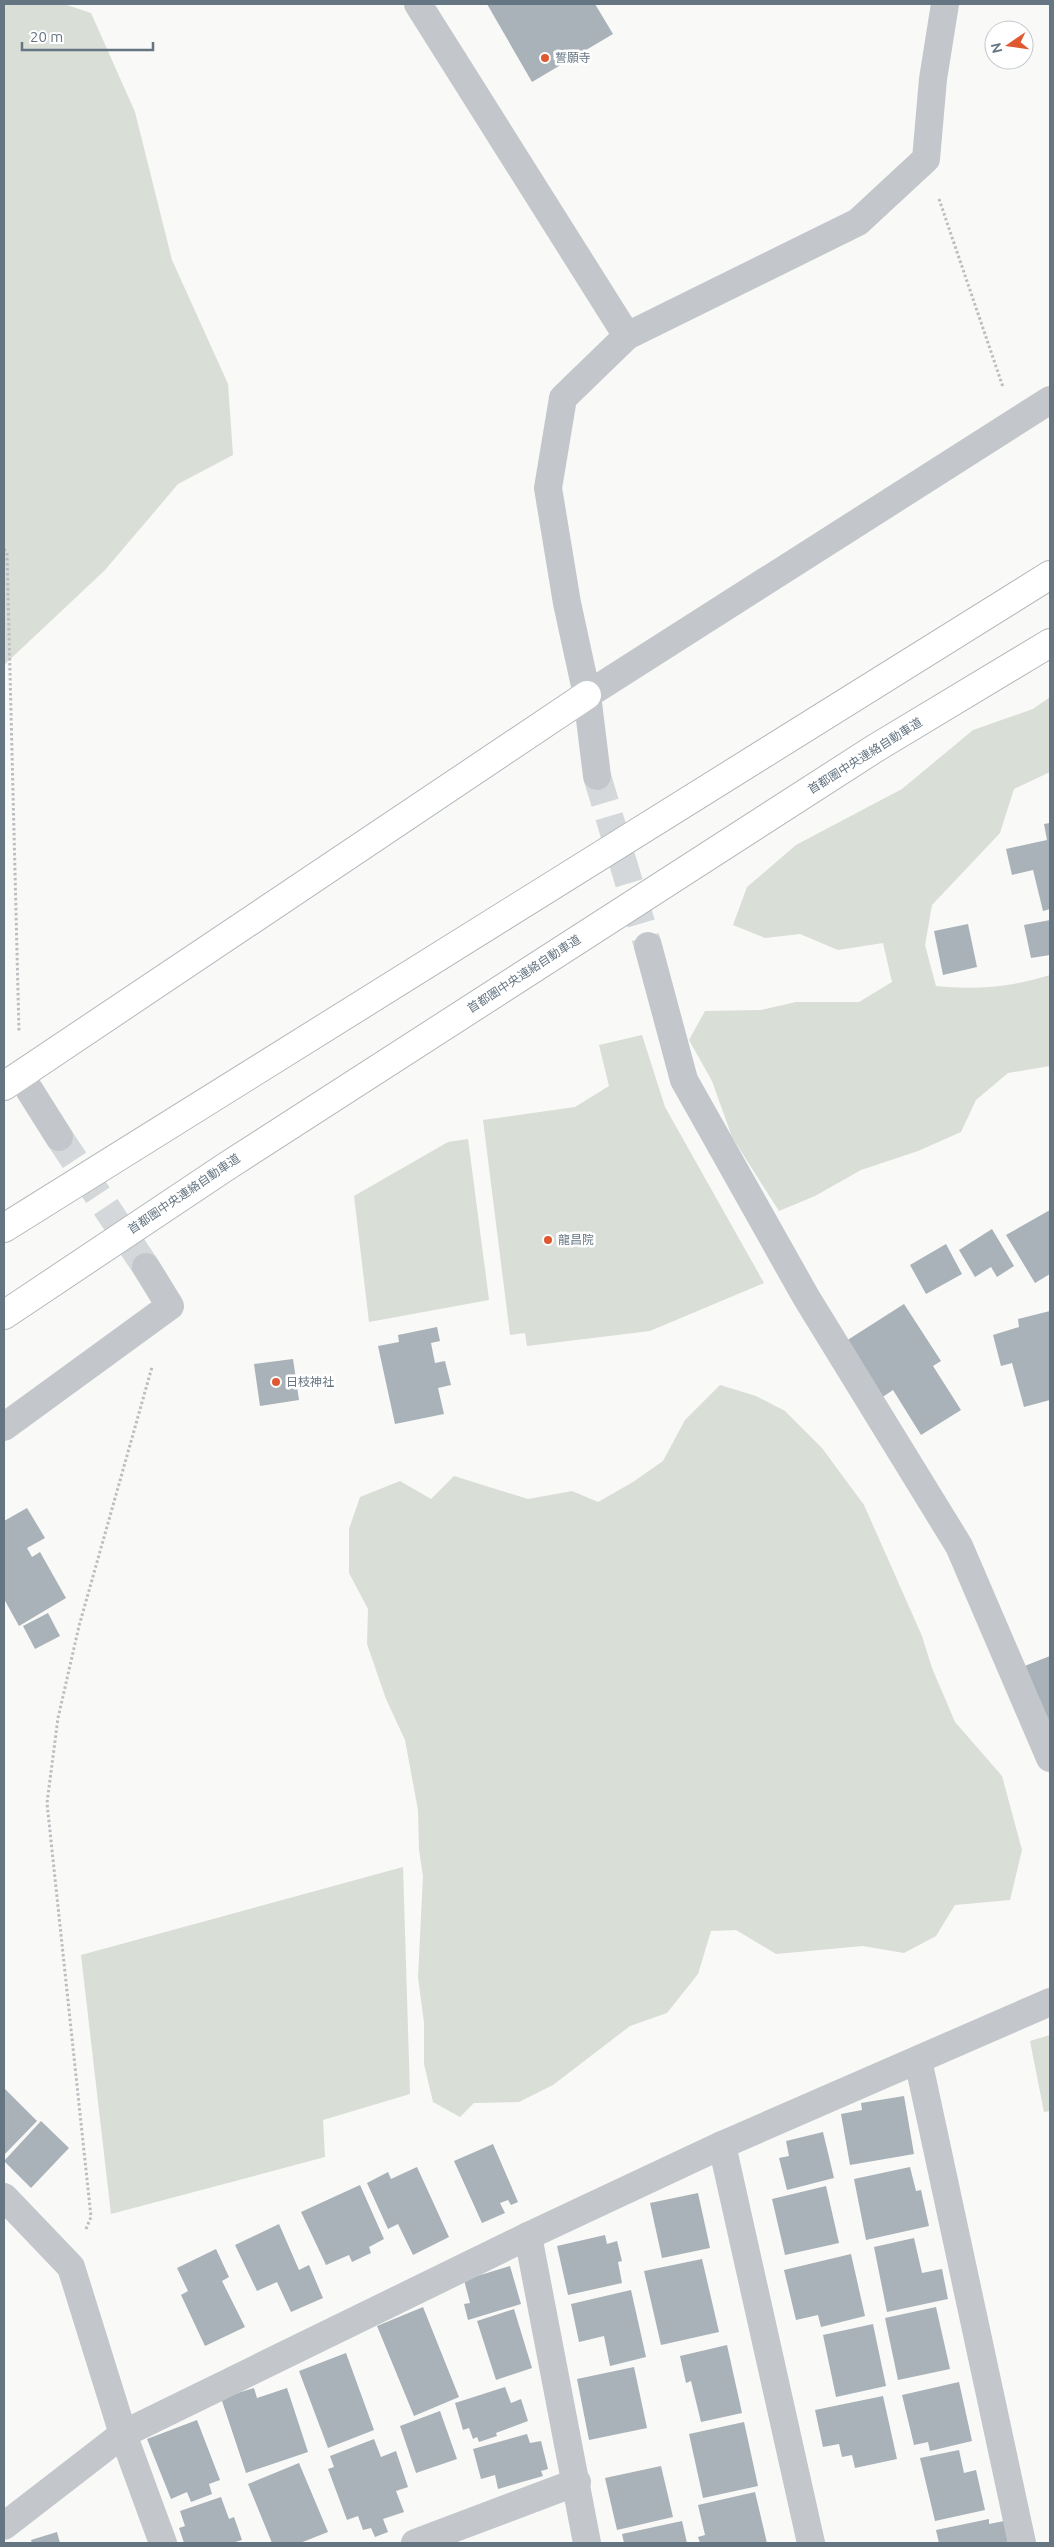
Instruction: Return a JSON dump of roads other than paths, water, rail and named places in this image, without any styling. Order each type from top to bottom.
[{"type":"main road","points":[[4,1228],[1050,575]]},
{"type":"main road","name":"首都圏中央連絡自動車道","points":[[4,1315],[226,1166],[849,765],[1050,643]]},
{"type":"main road","points":[[12,1080],[587,695]]},
{"type":"street","points":[[418,4],[627,336]]},
{"type":"street","points":[[597,776],[587,695],[567,603],[548,488],[563,398],[627,336],[858,222],[926,160],[933,79],[945,4]]},
{"type":"street","points":[[587,695],[1050,400]]},
{"type":"street","points":[[648,946],[684,1080],[806,1297],[959,1546],[1050,1758]]},
{"type":"street","points":[[12,1080],[60,1137]]},
{"type":"street","points":[[4,1427],[170,1306],[146,1267]]},
{"type":"street","points":[[4,2526],[123,2434],[528,2236],[722,2145],[1050,2002]]},
{"type":"street","points":[[918,2060],[1022,2543]]},
{"type":"street","points":[[722,2145],[811,2543]]},
{"type":"street","points":[[4,2197],[71,2267],[123,2434],[163,2543]]},
{"type":"street","points":[[528,2236],[588,2543]]},
{"type":"street","points":[[415,2543],[577,2482]]},
{"type":"tunnel","points":[[597,776],[648,946]]},
{"type":"tunnel","points":[[59,1137],[146,1267]]},
{"type":"place","name":"誓願寺","points":[[545,58]]},
{"type":"place","name":"龍昌院","points":[[548,1240]]},
{"type":"place","name":"日枝神社","points":[[276,1382]]}]
